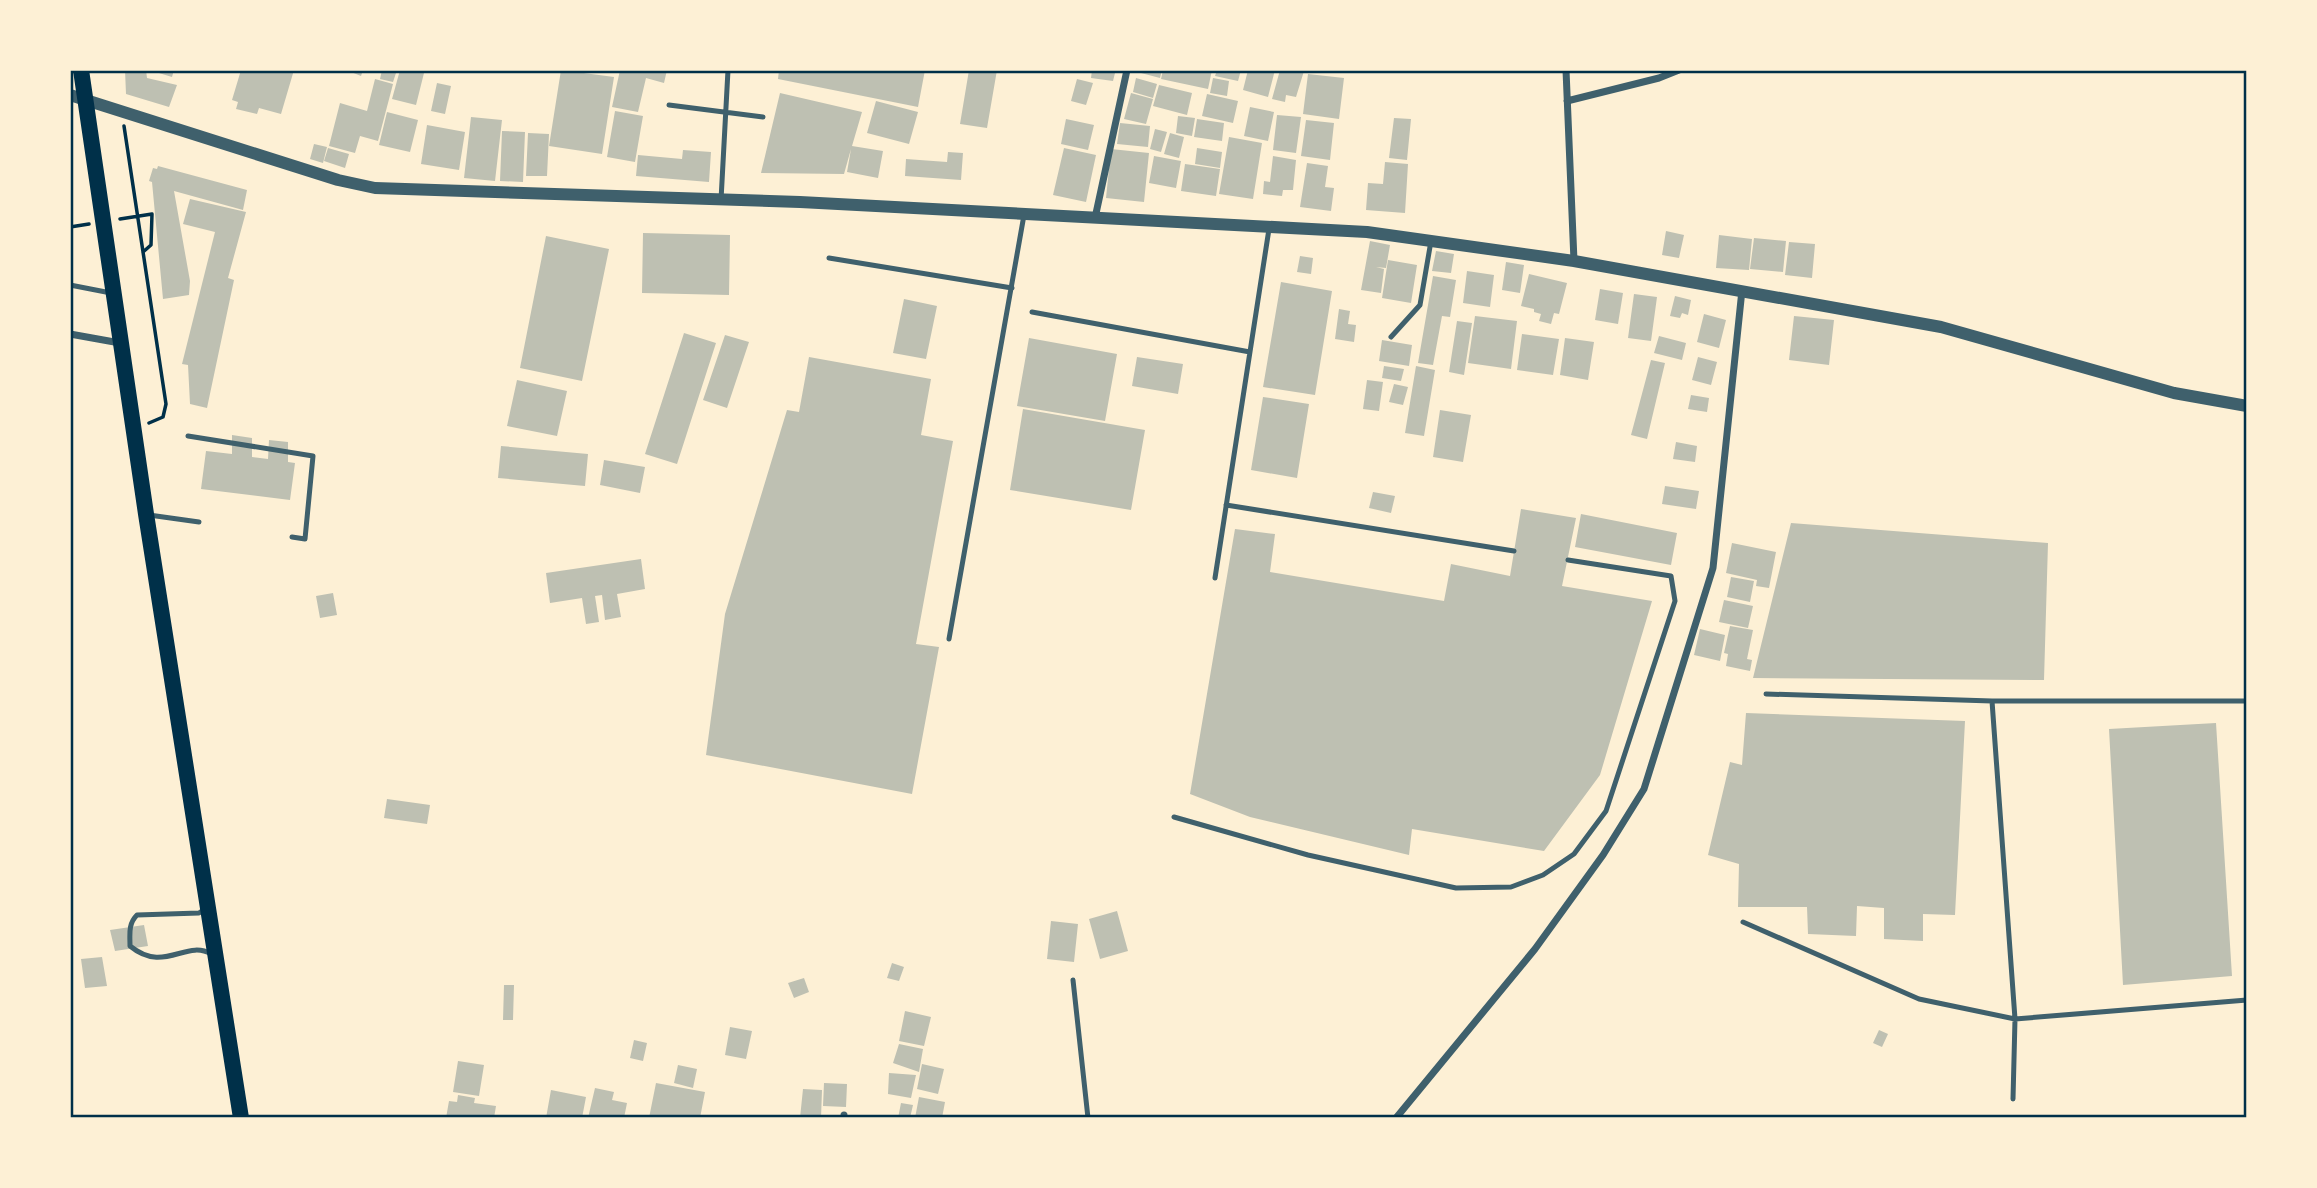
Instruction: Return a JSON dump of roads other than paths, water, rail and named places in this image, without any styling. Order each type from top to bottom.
[{"type":"main road","points":[[81,70],[78,97],[114,293],[240,1114]]},
{"type":"street","points":[[1095,218],[1127,70]]},
{"type":"street","points":[[1566,70],[1574,261]]},
{"type":"street","points":[[1567,100],[1660,78],[1679,70]]},
{"type":"street","points":[[78,97],[338,180],[375,187],[721,200],[1367,232],[1574,261],[1941,327],[2174,393],[2247,406]]},
{"type":"street","points":[[1396,1118],[1535,949],[1604,855],[1644,789],[1713,568],[1742,290]]},
{"type":"street","points":[[70,334],[121,343]]},
{"type":"lane","points":[[721,200],[729,70]]},
{"type":"lane","points":[[669,104],[764,117]]},
{"type":"lane","points":[[949,639],[1025,214]]},
{"type":"lane","points":[[1215,579],[1269,227]]},
{"type":"lane","points":[[1391,337],[1420,304],[1432,242]]},
{"type":"lane","points":[[829,258],[1012,288]]},
{"type":"lane","points":[[70,285],[114,293]]},
{"type":"lane","points":[[1032,313],[1250,352]]},
{"type":"lane","points":[[188,436],[313,456],[305,539],[292,537]]},
{"type":"lane","points":[[1226,505],[1514,551]]},
{"type":"lane","points":[[146,514],[199,522]]},
{"type":"lane","points":[[1174,817],[1308,855],[1456,888],[1511,887],[1543,875],[1574,854],[1606,811],[1675,601],[1671,576],[1568,560]]},
{"type":"lane","points":[[1766,694],[1992,701],[2247,701]]},
{"type":"lane","points":[[1992,701],[2015,1020],[2013,1098]]},
{"type":"lane","points":[[208,908],[199,913],[137,915],[130,929],[130,946],[142,956],[149,957],[164,957],[201,949],[211,953],[217,965]]},
{"type":"lane","points":[[1743,922],[1919,999],[2015,1020],[2247,1000]]},
{"type":"lane","points":[[1073,980],[1088,1118]]}]
